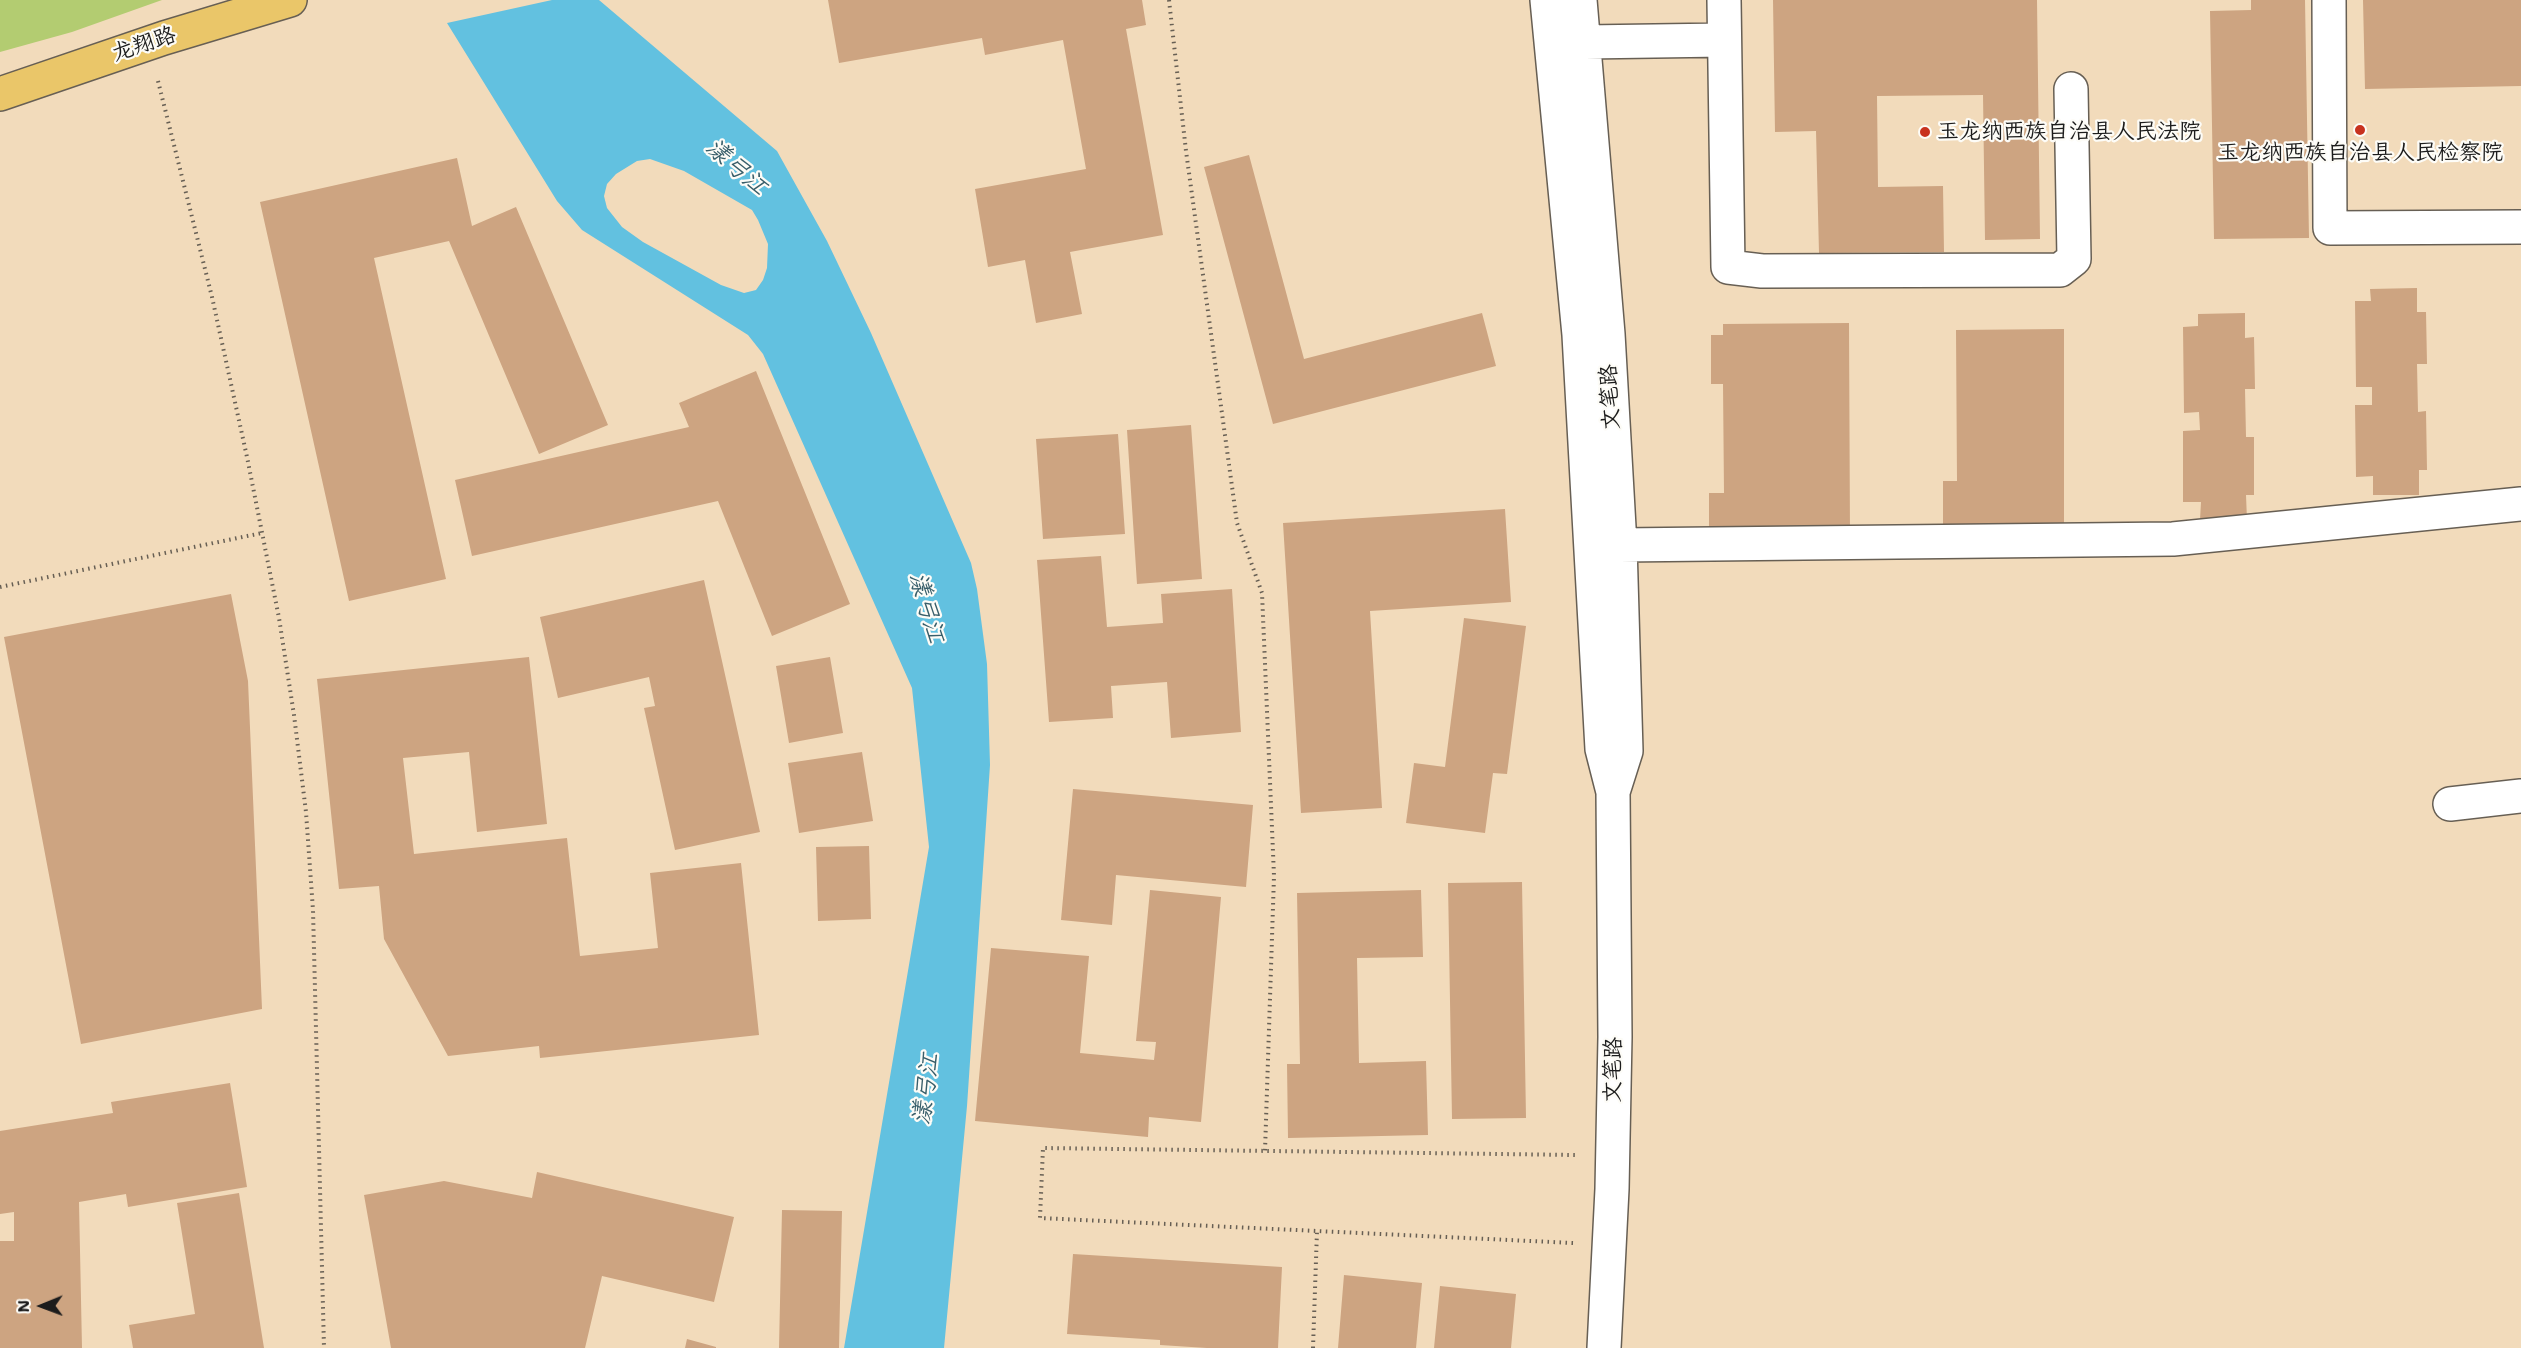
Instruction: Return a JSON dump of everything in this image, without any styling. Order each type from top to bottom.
[{"type":"main road","name":"龙翔路","points":[[0,94],[148,44],[225,9],[290,0]]},
{"type":"street","name":"文笔路","points":[[1547,0],[1579,335],[1602,749],[1613,792],[1615,1037],[1610,1244],[1604,1348]]},
{"type":"street","name":"文笔路","points":[[1580,0],[1608,334],[1620,545],[1626,751],[1613,792]]},
{"type":"street","points":[[1724,0],[1728,267],[1762,271],[2060,270],[2074,259],[2072,89]]},
{"type":"street","points":[[2329,0],[2330,228],[2521,227]]},
{"type":"street","points":[[1585,42],[1724,40]]},
{"type":"street","points":[[1620,545],[2173,539],[2521,504]]},
{"type":"street","points":[[2450,804],[2521,796]]},
{"type":"path","points":[[1168,0],[1237,523],[1263,593],[1274,876],[1265,1151]]},
{"type":"path","points":[[148,44],[212,297],[262,533],[294,715],[307,823],[313,910],[324,1348]]},
{"type":"path","points":[[0,587],[262,533]]},
{"type":"path","points":[[1610,1244],[1040,1218],[1042,1148],[1613,1155]]},
{"type":"path","points":[[1313,1348],[1317,1231]]},
{"type":"green space","points":[[0,0],[162,0],[72,32],[0,52]]},
{"type":"water","name":"漾弓江","points":[[552,0],[599,0],[777,151],[827,241],[871,333],[971,563],[977,589],[987,664],[990,765],[967,1106],[944,1348],[844,1348],[929,847],[912,688],[763,354],[748,335],[582,230],[557,201],[447,23]],"holes":[[[650,159],[684,171],[752,210],[768,244],[767,268],[756,290],[744,293],[721,285],[643,242],[622,227],[607,208],[604,196],[607,184],[616,174],[637,161]]]},
{"type":"building","points":[[828,0],[1142,0],[1146,25],[1126,29],[1163,235],[1070,252],[1082,314],[1036,323],[1025,260],[988,267],[975,189],[1086,169],[1063,40],[985,55],[982,38],[839,63]]},
{"type":"building","points":[[1773,0],[2037,0],[2040,239],[1985,240],[1983,95],[1877,96],[1878,187],[1943,186],[1944,252],[1819,253],[1816,131],[1775,132]]},
{"type":"building","points":[[2251,0],[2305,0],[2309,238],[2214,239],[2210,11],[2251,10]]},
{"type":"building","points":[[2363,0],[2521,0],[2521,86],[2365,89]]},
{"type":"building","points":[[1249,155],[1304,359],[1482,313],[1496,366],[1273,424],[1204,167]]},
{"type":"building","points":[[457,158],[472,226],[516,207],[608,425],[539,454],[449,241],[374,258],[446,579],[349,601],[260,202]]},
{"type":"building","points":[[2417,288],[2417,312],[2426,312],[2427,364],[2417,364],[2418,412],[2426,411],[2427,470],[2419,470],[2419,495],[2373,495],[2373,476],[2356,477],[2355,405],[2372,405],[2372,387],[2356,387],[2355,301],[2371,301],[2370,289]]},
{"type":"building","points":[[2245,313],[2245,338],[2254,337],[2255,389],[2245,389],[2246,437],[2254,437],[2254,495],[2246,495],[2247,520],[2200,520],[2201,502],[2183,502],[2183,431],[2200,430],[2199,412],[2184,413],[2183,327],[2198,326],[2198,314]]},
{"type":"building","points":[[1849,323],[1850,538],[1709,540],[1709,493],[1724,493],[1723,384],[1711,384],[1711,335],[1723,335],[1723,324]]},
{"type":"building","points":[[2064,329],[2064,529],[1943,530],[1943,481],[1957,481],[1956,330]]},
{"type":"building","points":[[756,371],[850,604],[772,636],[718,501],[472,556],[455,480],[689,427],[679,403]]},
{"type":"building","points":[[1191,425],[1202,579],[1137,584],[1127,430]]},
{"type":"building","points":[[1118,434],[1125,534],[1043,539],[1036,439]]},
{"type":"building","points":[[1505,509],[1511,602],[1370,611],[1382,808],[1301,813],[1283,523]]},
{"type":"building","points":[[1101,556],[1107,627],[1163,623],[1161,594],[1232,589],[1241,732],[1171,738],[1167,682],[1111,686],[1113,718],[1049,722],[1037,560]]},
{"type":"building","points":[[704,580],[760,832],[675,850],[644,708],[655,706],[649,677],[558,698],[540,617]]},
{"type":"building","points":[[231,594],[248,681],[262,1009],[81,1044],[4,637]]},
{"type":"building","points":[[1464,618],[1526,626],[1507,774],[1493,773],[1485,833],[1406,823],[1414,763],[1445,767]]},
{"type":"building","points":[[529,657],[547,824],[477,832],[469,752],[403,758],[414,854],[567,838],[580,956],[658,948],[650,873],[741,863],[759,1035],[540,1058],[539,1046],[448,1056],[384,939],[379,886],[339,889],[317,679]]},
{"type":"building","points":[[830,657],[843,733],[789,743],[776,666]]},
{"type":"building","points":[[862,752],[873,821],[799,833],[788,763]]},
{"type":"building","points":[[1073,789],[1253,805],[1246,887],[1116,875],[1112,925],[1061,920]]},
{"type":"building","points":[[869,846],[871,919],[818,921],[816,847]]},
{"type":"building","points":[[1522,882],[1526,1118],[1452,1119],[1448,883]]},
{"type":"building","points":[[1150,890],[1221,897],[1201,1122],[1149,1117],[1148,1137],[975,1121],[991,948],[1089,956],[1080,1053],[1154,1060],[1156,1042],[1136,1041]]},
{"type":"building","points":[[1421,890],[1423,957],[1357,958],[1359,1063],[1426,1061],[1428,1135],[1288,1138],[1287,1064],[1300,1064],[1297,893]]},
{"type":"building","points":[[230,1083],[247,1187],[128,1207],[126,1194],[79,1202],[82,1348],[0,1348],[0,1241],[14,1241],[14,1212],[0,1214],[0,1131],[113,1113],[111,1102]]},
{"type":"building","points":[[537,1172],[734,1217],[714,1302],[602,1276],[585,1348],[391,1348],[364,1195],[444,1181],[532,1198]]},
{"type":"building","points":[[239,1193],[264,1348],[133,1348],[129,1325],[195,1314],[177,1203]]},
{"type":"building","points":[[782,1210],[842,1211],[839,1348],[779,1348]]},
{"type":"building","points":[[1073,1254],[1282,1267],[1278,1348],[1207,1348],[1160,1345],[1160,1340],[1067,1334]]},
{"type":"building","points":[[1344,1275],[1422,1283],[1416,1348],[1338,1348]]},
{"type":"building","points":[[1440,1286],[1516,1294],[1511,1348],[1434,1348]]},
{"type":"building","points":[[687,1339],[716,1347],[716,1348],[685,1348]]},
{"type":"place","name":"玉龙纳西族自治县人民检察院","points":[[2360,130]]},
{"type":"place","name":"玉龙纳西族自治县人民法院","points":[[1925,132]]}]
